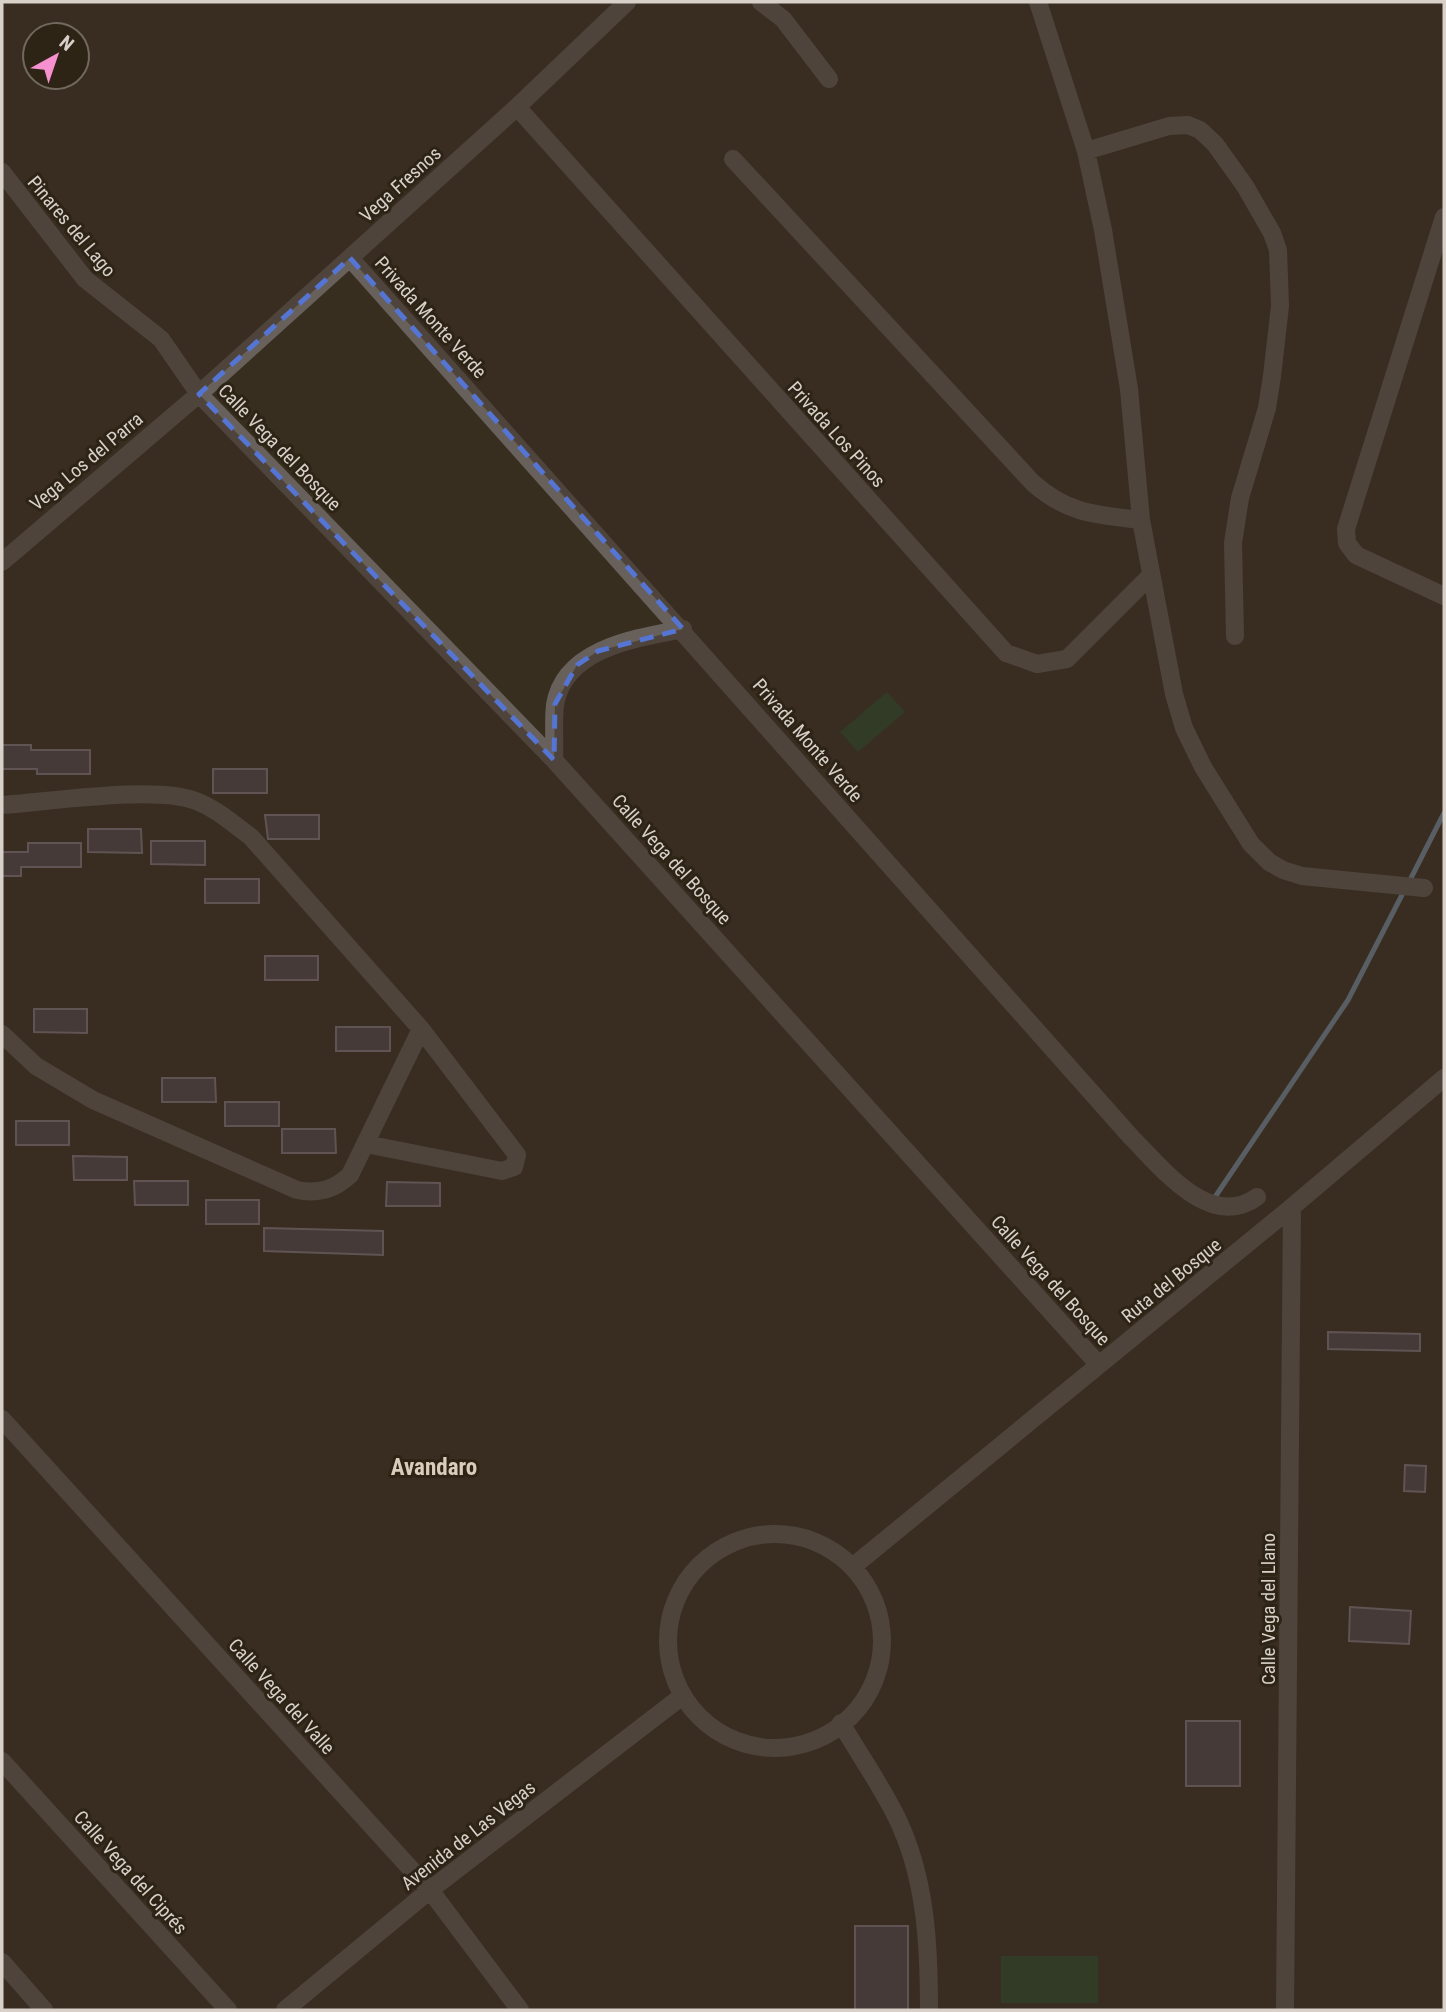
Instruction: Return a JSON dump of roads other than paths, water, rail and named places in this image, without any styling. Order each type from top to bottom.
[{"type":"street","name":"Vega Fresnos","points":[[199,394],[517,107],[627,2]]},
{"type":"street","points":[[761,2],[783,19],[829,79]]},
{"type":"street","points":[[1038,2],[1086,151],[1124,354],[1140,520],[1171,683],[1184,728],[1203,767],[1251,844],[1269,862],[1302,876],[1424,888]]},
{"type":"street","name":"Privada Los Pinos","points":[[517,107],[1006,653],[1037,664],[1067,659],[1150,576]]},
{"type":"street","points":[[1086,151],[1169,126],[1188,125],[1200,130],[1215,144],[1245,187],[1272,233],[1278,250],[1280,306],[1272,376],[1266,408],[1240,498],[1233,543],[1235,636]]},
{"type":"street","points":[[733,159],[1033,483],[1059,503],[1082,513],[1140,520]]},
{"type":"street","name":"Pinares del Lago","points":[[2,172],[15,193],[64,248],[85,279],[160,340],[199,394]]},
{"type":"street","points":[[1444,217],[1346,529],[1347,543],[1356,555],[1444,596]]},
{"type":"street","name":"Privada Monte Verde","points":[[350,258],[682,629],[1090,1093],[1165,1172],[1196,1198],[1213,1205],[1233,1208],[1257,1197]]},
{"type":"street","name":"Vega Los del Parra","points":[[2,562],[199,394]]},
{"type":"street","name":"Calle Vega del Bosque","points":[[199,394],[554,760],[1099,1365]]},
{"type":"street","points":[[554,760],[555,704],[562,684],[578,665],[598,651],[682,629]]},
{"type":"street","points":[[2,805],[163,794],[197,802],[217,811],[251,837],[421,1029],[517,1155],[514,1167],[502,1171],[366,1144]]},
{"type":"street","points":[[2,1034],[36,1066],[81,1094],[297,1190],[320,1192],[342,1183],[350,1175],[421,1029]]},
{"type":"street","name":"Ruta del Bosque","points":[[856,1564],[1292,1207],[1444,1078]]},
{"type":"street","name":"Calle Vega del Llano","points":[[1285,2010],[1292,1207]]},
{"type":"street","name":"Calle Vega del Valle","points":[[2,1419],[430,1890],[520,2010]]},
{"type":"street","points":[[796,1533],[829,1544],[856,1564],[878,1603],[882,1649],[867,1694],[841,1723],[807,1743],[778,1749],[748,1747],[721,1737],[698,1720],[681,1697],[669,1664],[669,1630],[680,1596],[700,1567],[729,1545],[762,1534],[796,1533]]},
{"type":"street","name":"Avenida de Las Vegas","points":[[285,2010],[430,1890],[681,1697]]},
{"type":"street","points":[[841,1723],[896,1817],[914,1866],[925,1909],[929,1946],[929,2010]]},
{"type":"street","name":"Calle Vega del Ciprés","points":[[2,1761],[228,2010]]},
{"type":"street","points":[[2,1962],[44,2010]]},
{"type":"waterway","points":[[1409,882],[1444,813]]},
{"type":"waterway","points":[[1215,1197],[1348,1000],[1404,891]]},
{"type":"district","name":"Avandaro","points":[[434,1467]]}]
